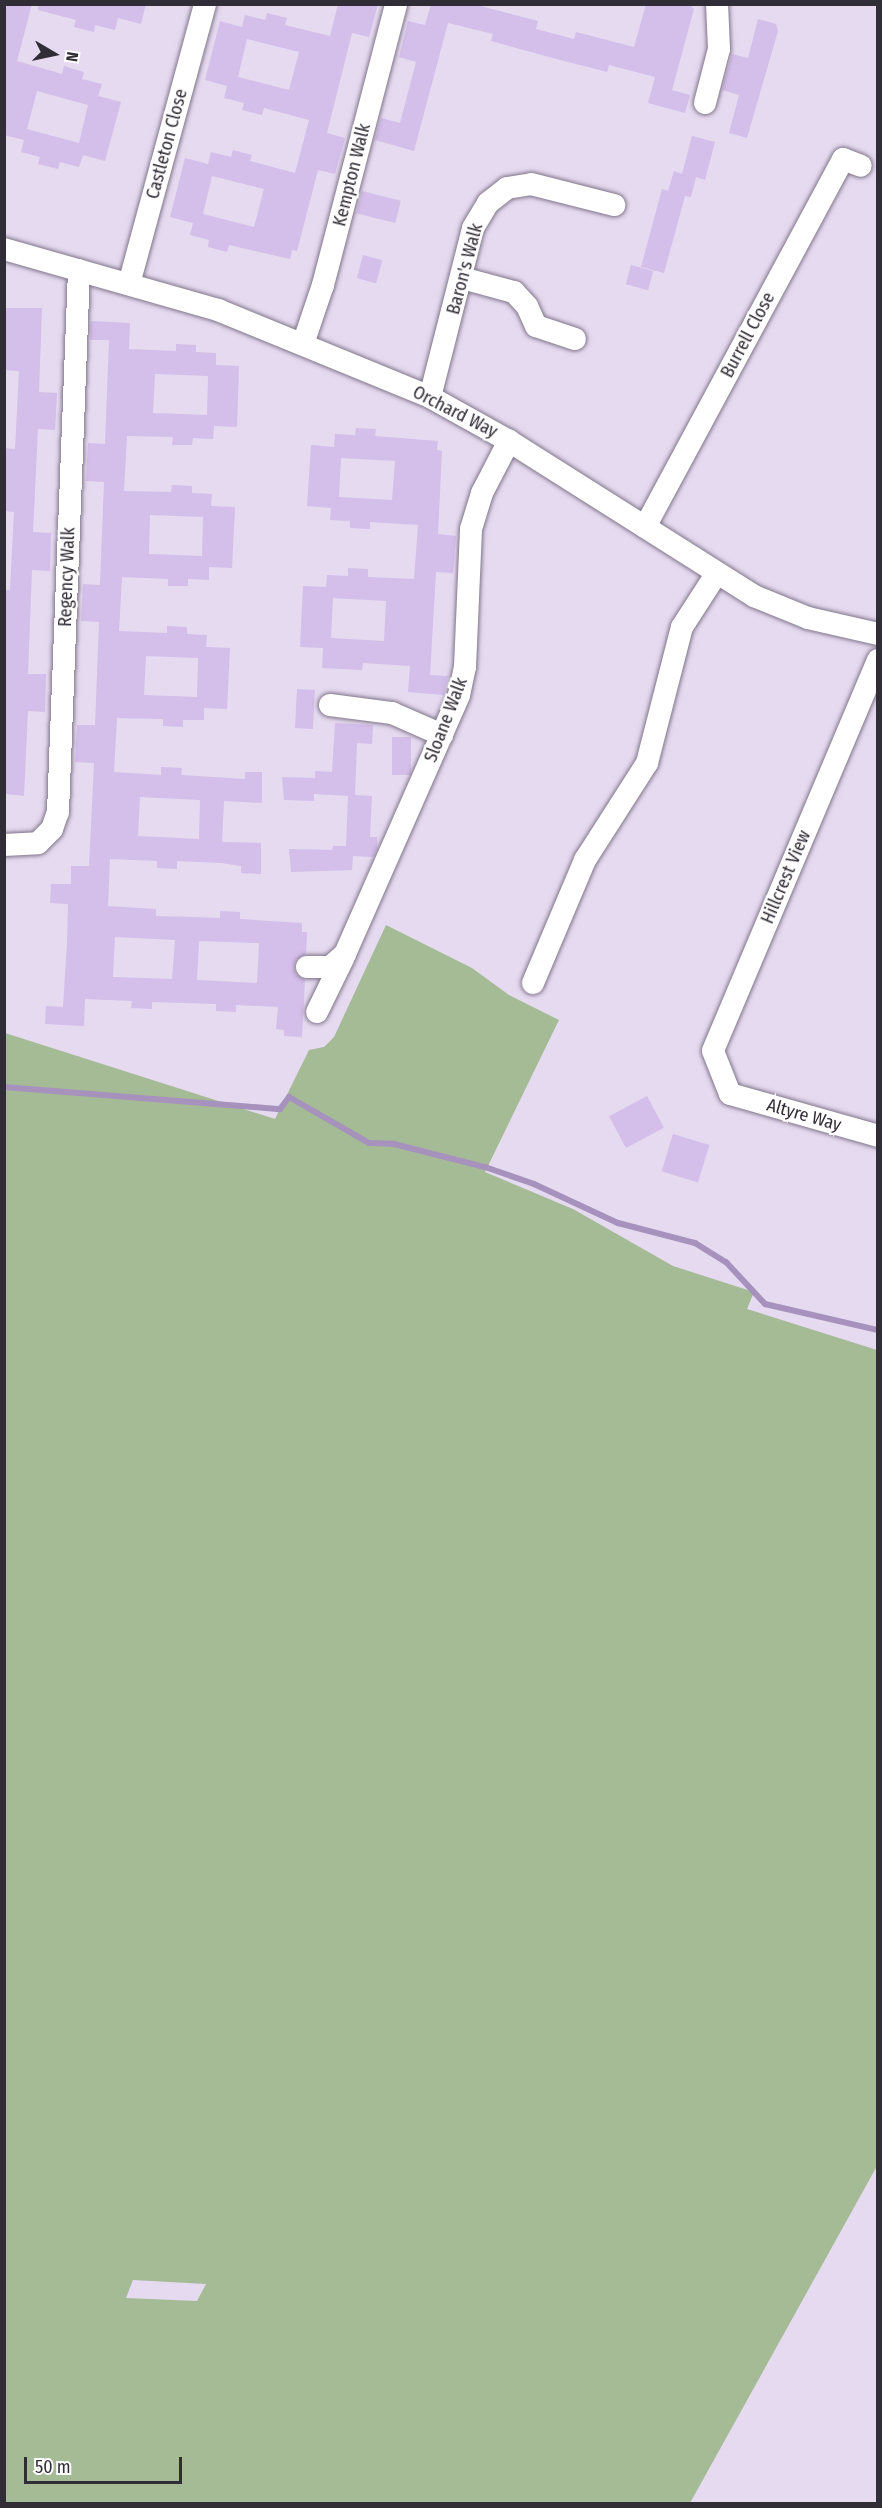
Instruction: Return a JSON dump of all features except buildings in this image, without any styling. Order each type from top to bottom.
[{"type":"street","name":"Castleton Close","points":[[129,284],[205,4]]},
{"type":"street","name":"Kempton Walk","points":[[303,344],[323,285],[396,4]]},
{"type":"street","points":[[705,103],[719,49],[717,4]]},
{"type":"street","name":"Burrell Close","points":[[645,527],[843,159],[861,166]]},
{"type":"street","name":"Baron's Walk","points":[[430,397],[480,213],[507,188],[544,186],[614,206]]},
{"type":"street","name":"Orchard Way","points":[[4,249],[218,310],[430,397],[509,441],[717,573],[790,612],[878,634]]},
{"type":"street","name":"Regency Walk","points":[[4,845],[38,843],[52,829],[58,812],[79,270]]},
{"type":"street","points":[[462,278],[514,292],[527,306],[536,326],[575,339]]},
{"type":"street","name":"Sloane Walk","points":[[317,1012],[442,735],[465,667],[471,529],[482,493],[509,441]]},
{"type":"street","points":[[533,983],[585,860],[647,763],[682,627],[717,573]]},
{"type":"street","name":"Hillcrest View","points":[[730,1094],[713,1051],[878,660]]},
{"type":"street","points":[[330,705],[392,712],[442,735]]},
{"type":"street","points":[[307,967],[330,967],[345,954]]},
{"type":"street","name":"Altyre Way","points":[[730,1094],[878,1136]]},
{"type":"green space","points":[[386,925],[472,968],[509,995],[559,1020],[485,1172],[573,1209],[673,1266],[754,1292],[747,1309],[877,1350],[877,2166],[690,2503],[5,2503],[5,1033],[275,1119],[309,1050],[324,1047],[334,1037]],"holes":[[[133,2280],[206,2284],[197,2301],[126,2298]]]},
{"type":"waterway","points":[[4,1087],[280,1109],[289,1097],[369,1143],[394,1144],[485,1167],[534,1184],[618,1223],[695,1243],[726,1262],[765,1304],[878,1330]]}]
